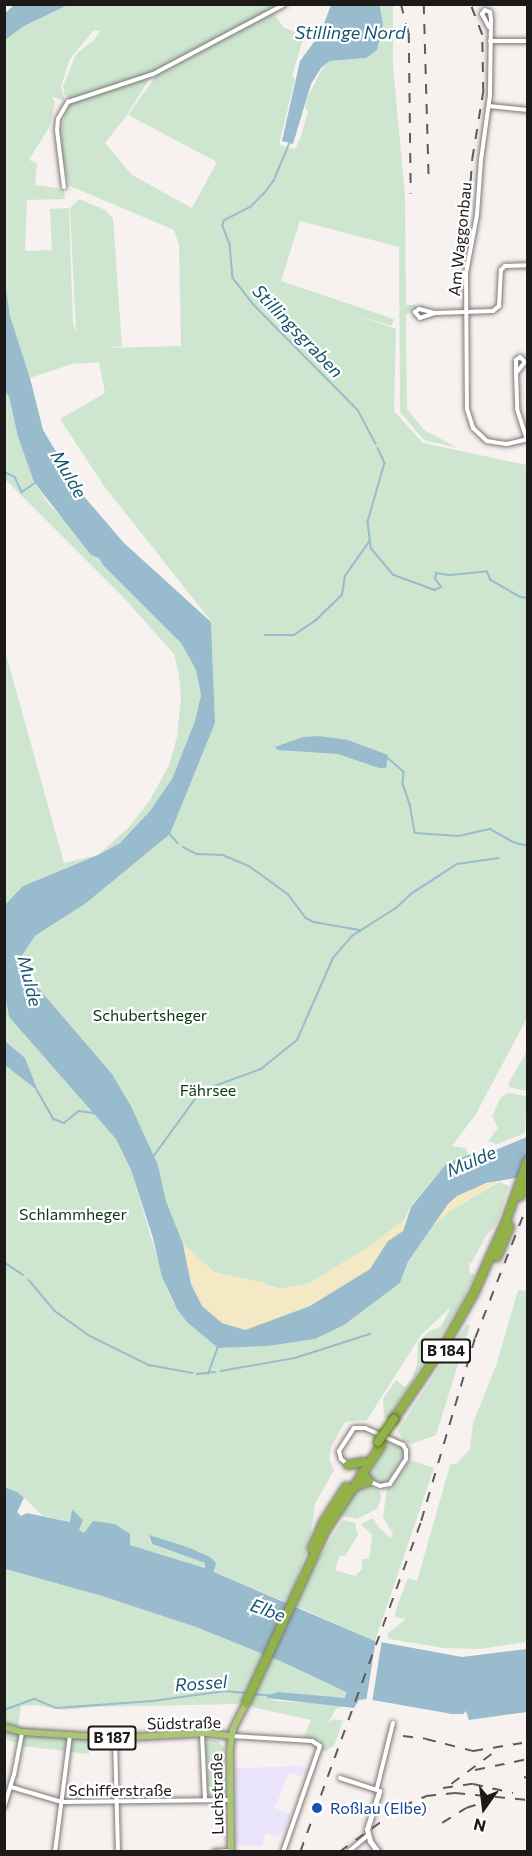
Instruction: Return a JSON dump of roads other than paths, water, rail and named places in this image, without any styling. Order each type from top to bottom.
[{"type":"highway","points":[[524,1183],[528,1160]]},
{"type":"highway","name":"B 184","points":[[308,1565],[320,1529],[450,1346],[485,1277],[524,1183]]},
{"type":"highway","name":"B 184","points":[[246,1703],[325,1531],[353,1486],[364,1462],[380,1443]]},
{"type":"highway","points":[[348,1465],[364,1462]]},
{"type":"highway","points":[[348,1465],[369,1481]]},
{"type":"highway","points":[[353,1486],[369,1481]]},
{"type":"main road","name":"B 184","points":[[231,1736],[246,1703]]},
{"type":"main road","name":"Südstraße","points":[[4,1727],[22,1732],[115,1738],[202,1733],[231,1736]]},
{"type":"main road","name":"Luchstraße","points":[[231,1736],[231,1851]]},
{"type":"street","points":[[64,187],[57,130],[58,119],[68,102],[153,74],[285,4]]},
{"type":"street","name":"Am Waggonbau","points":[[489,27],[489,106],[477,210],[466,267],[465,313],[467,409],[471,426],[480,436],[494,443],[512,444],[527,439],[517,414],[516,373]]},
{"type":"street","points":[[490,41],[528,41]]},
{"type":"street","points":[[489,106],[528,110]]},
{"type":"street","points":[[435,313],[495,310],[499,306],[501,270],[505,266],[528,265]]},
{"type":"street","points":[[348,1465],[342,1461],[339,1451],[354,1428],[365,1428],[403,1445],[407,1457],[392,1482],[382,1487],[369,1481]]},
{"type":"street","points":[[378,1851],[368,1835],[367,1826],[378,1790],[393,1723]]},
{"type":"street","points":[[4,1807],[11,1787],[22,1732]]},
{"type":"street","points":[[202,1733],[205,1800]]},
{"type":"street","points":[[56,1851],[70,1735]]},
{"type":"street","name":"Südstraße","points":[[231,1736],[316,1742],[320,1746],[320,1752],[283,1851]]},
{"type":"street","points":[[115,1738],[118,1851]]},
{"type":"street","points":[[340,1778],[378,1790]]},
{"type":"street","name":"Schifferstraße","points":[[11,1787],[62,1802],[230,1800]]},
{"type":"street","points":[[348,1851],[368,1835]]},
{"type":"street","points":[[214,1851],[231,1851]]},
{"type":"water","points":[[14,5],[68,5],[24,26],[5,40],[5,13]]},
{"type":"water","name":"Stillinge Nord","points":[[331,5],[380,5],[383,24],[377,50],[366,58],[330,61],[321,68],[311,84],[293,144],[282,141],[300,61],[320,34]]},
{"type":"water","name":"Mulde","points":[[5,282],[10,316],[30,378],[43,430],[81,493],[124,543],[211,622],[215,723],[170,834],[86,903],[35,936],[17,963],[112,1074],[131,1106],[158,1165],[166,1201],[183,1244],[191,1284],[202,1306],[222,1323],[245,1330],[310,1306],[370,1269],[388,1241],[403,1231],[411,1207],[446,1164],[468,1155],[493,1151],[527,1137],[527,1176],[486,1183],[457,1196],[448,1204],[408,1262],[400,1283],[344,1325],[315,1339],[268,1346],[218,1348],[187,1322],[177,1309],[162,1277],[153,1238],[131,1170],[116,1139],[9,1017],[4,990],[4,906],[23,886],[98,855],[120,843],[150,811],[172,779],[195,721],[201,695],[196,670],[181,643],[103,565],[99,558],[91,555],[34,482],[18,437],[9,397],[5,391]]},
{"type":"water","points":[[319,736],[348,740],[388,755],[386,768],[379,768],[338,754],[278,750],[275,747],[303,737]]},
{"type":"water","points":[[4,1040],[25,1058],[38,1091],[5,1065]]},
{"type":"water","name":"Elbe","points":[[4,1487],[17,1492],[24,1498],[17,1512],[21,1516],[27,1513],[70,1522],[72,1509],[83,1520],[79,1530],[84,1533],[93,1521],[115,1524],[130,1534],[130,1545],[205,1568],[205,1563],[152,1544],[149,1535],[190,1548],[210,1557],[216,1563],[214,1571],[216,1573],[375,1641],[462,1657],[527,1649],[527,1712],[469,1720],[466,1711],[463,1714],[452,1714],[367,1699],[359,1700],[354,1708],[267,1698],[268,1695],[278,1692],[345,1698],[346,1692],[278,1660],[196,1627],[102,1596],[5,1569]]},
{"type":"waterway","name":"Stillingsgraben","points":[[290,143],[274,181],[265,193],[251,207],[224,221],[223,226],[230,244],[233,278],[253,304],[358,410],[376,444]]},
{"type":"waterway","points":[[378,448],[385,463],[368,522],[371,548],[394,575],[435,590],[441,587],[435,579],[436,573],[451,575],[487,571],[491,580],[521,597],[528,598]]},
{"type":"waterway","points":[[4,472],[15,477],[22,492],[35,483]]},
{"type":"waterway","points":[[265,635],[294,635],[316,620],[342,595],[345,576],[369,542]]},
{"type":"waterway","points":[[388,758],[404,772],[403,784],[410,804],[415,833],[459,836],[490,829],[513,842],[528,846]]},
{"type":"waterway","points":[[170,834],[178,843]]},
{"type":"waterway","points":[[183,847],[197,854],[223,855],[249,866],[288,894],[306,918],[314,922],[360,930]]},
{"type":"waterway","points":[[153,1157],[201,1091],[261,1069],[297,1040],[333,958],[352,936],[457,864],[499,858]]},
{"type":"waterway","points":[[37,1090],[54,1119],[64,1123],[79,1111],[94,1113]]},
{"type":"waterway","points":[[4,1262],[23,1275]]},
{"type":"waterway","points":[[29,1280],[55,1311],[90,1336],[149,1365],[192,1373]]},
{"type":"waterway","points":[[221,1371],[295,1358],[370,1334]]},
{"type":"waterway","points":[[208,1374],[218,1347]]},
{"type":"waterway","points":[[197,1374],[215,1372]]},
{"type":"waterway","name":"Rossel","points":[[4,1710],[35,1699],[56,1708],[153,1701],[224,1691],[248,1693]]},
{"type":"waterway","name":"Rossel","points":[[252,1694],[268,1695]]},
{"type":"railway","points":[[401,4],[409,33],[411,194]]},
{"type":"railway","points":[[424,4],[429,183]]},
{"type":"railway","points":[[466,241],[472,159],[483,92],[482,35],[470,4]]},
{"type":"railway","points":[[300,1852],[421,1521],[475,1338],[528,1203]]},
{"type":"railway","points":[[403,1736],[426,1739],[473,1751],[528,1742]]},
{"type":"railway","points":[[451,1784],[497,1750]]},
{"type":"railway","points":[[475,1770],[528,1759]]},
{"type":"railway","points":[[524,1777],[528,1778]]},
{"type":"railway","points":[[443,1788],[473,1784],[513,1793]]},
{"type":"railway","points":[[339,1852],[403,1806],[426,1796],[455,1793],[528,1800]]},
{"type":"railway","points":[[442,1823],[466,1808],[490,1800]]},
{"type":"place","name":"Roßlau (Elbe)","points":[[317,1808]]},
{"type":"park label","name":"Schubertsheger","points":[[150,1015]]},
{"type":"park label","name":"Fährsee","points":[[208,1090]]},
{"type":"park label","name":"Schlammheger","points":[[73,1214]]}]
